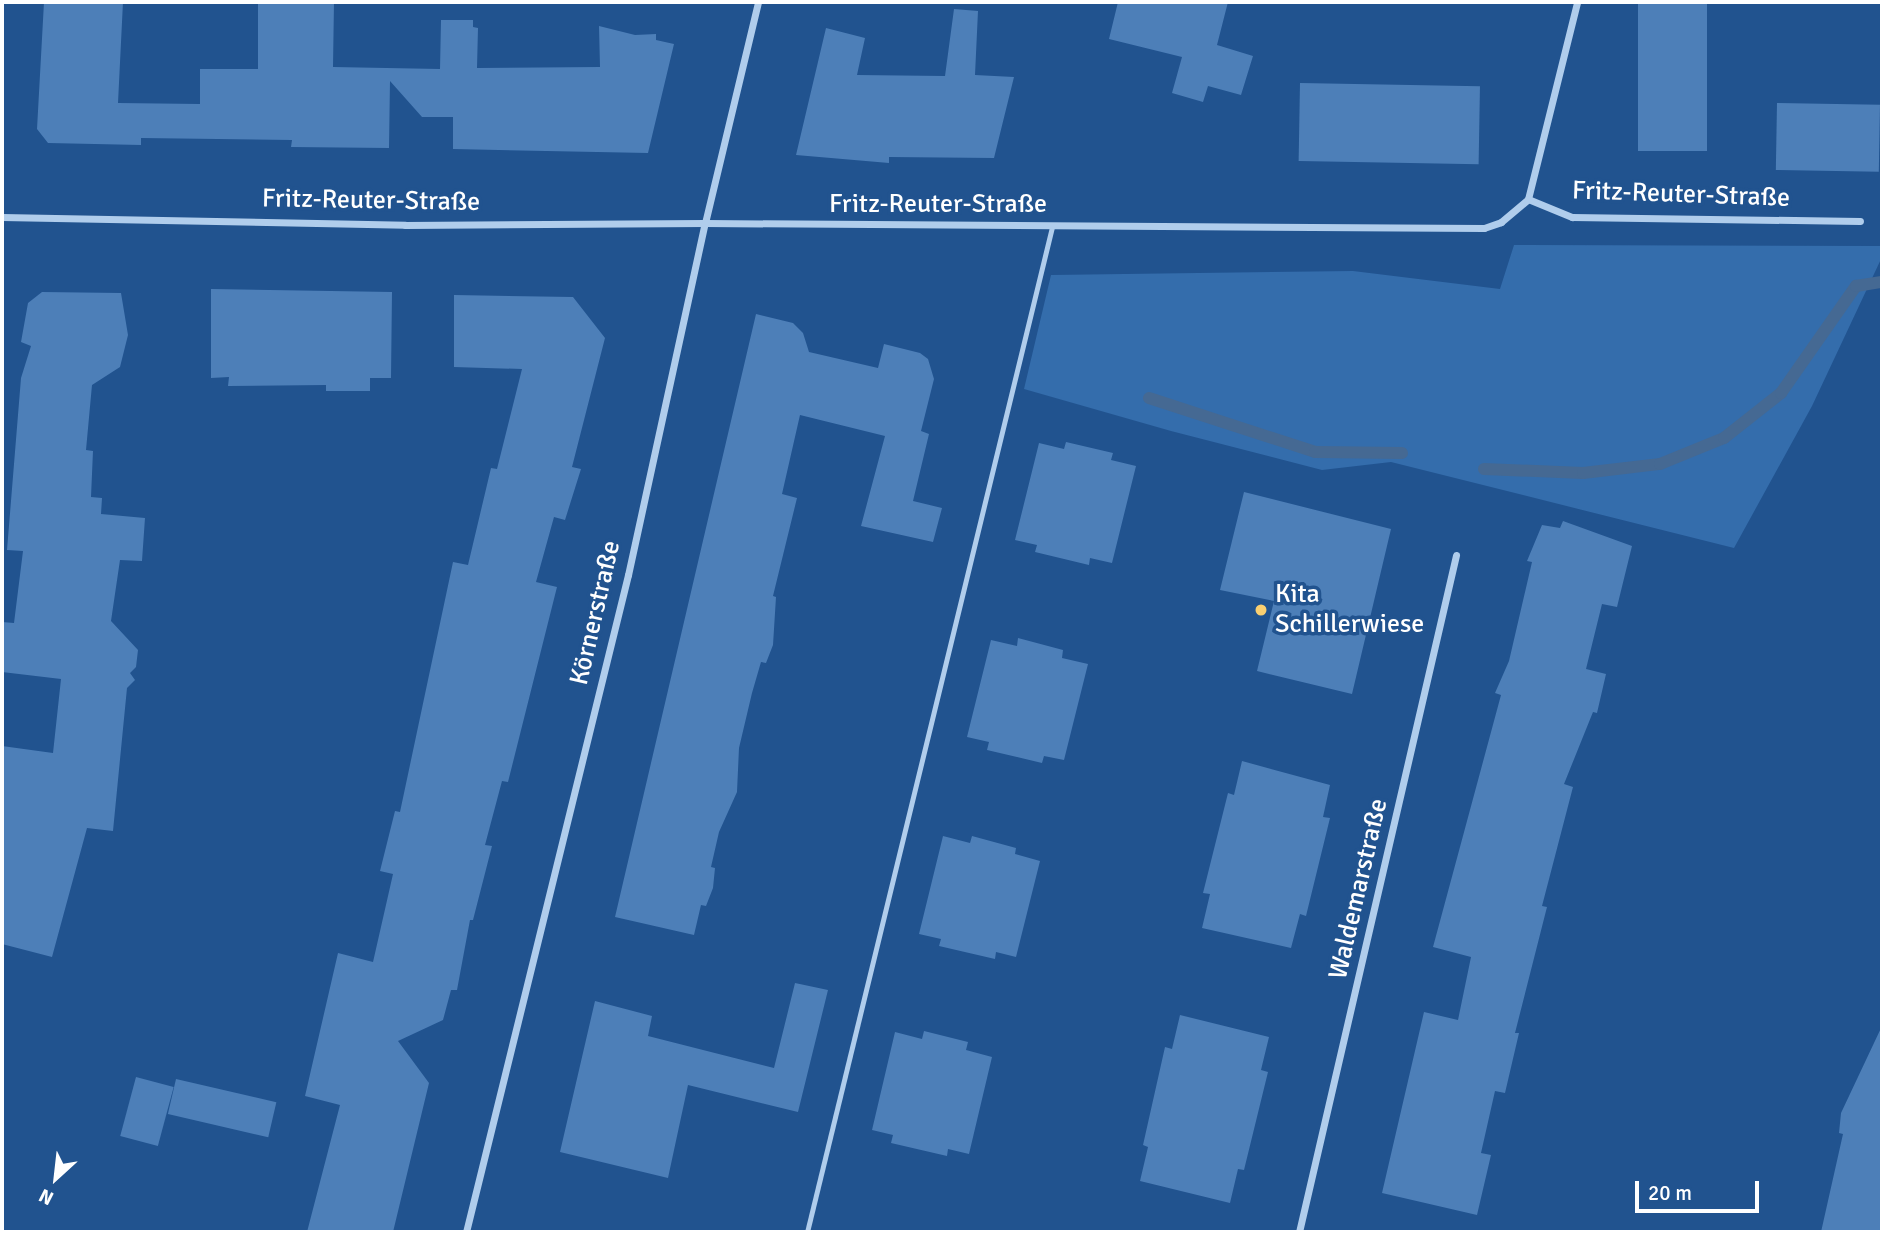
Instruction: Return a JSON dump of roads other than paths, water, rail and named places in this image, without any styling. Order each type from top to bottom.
[{"type":"street","name":"Körnerstraße","points":[[466,1232],[628,575],[705,223],[758,2]]},
{"type":"street","points":[[1528,199],[1577,2]]},
{"type":"street","name":"Fritz-Reuter-Straße","points":[[2,217],[405,225],[705,223],[1484,228],[1501,222],[1528,199],[1572,217],[1860,221]]},
{"type":"street","name":"Waldemarstraße","points":[[1298,1232],[1457,555]]},
{"type":"lane","points":[[807,1232],[1052,227]]},
{"type":"waterway","points":[[1484,469],[1583,473],[1660,464],[1724,438],[1781,393],[1856,286],[1882,282]]},
{"type":"waterway","points":[[1149,398],[1315,452],[1402,453]]},
{"type":"place","name":"Kita Schillerwiese","points":[[1261,610]]}]
